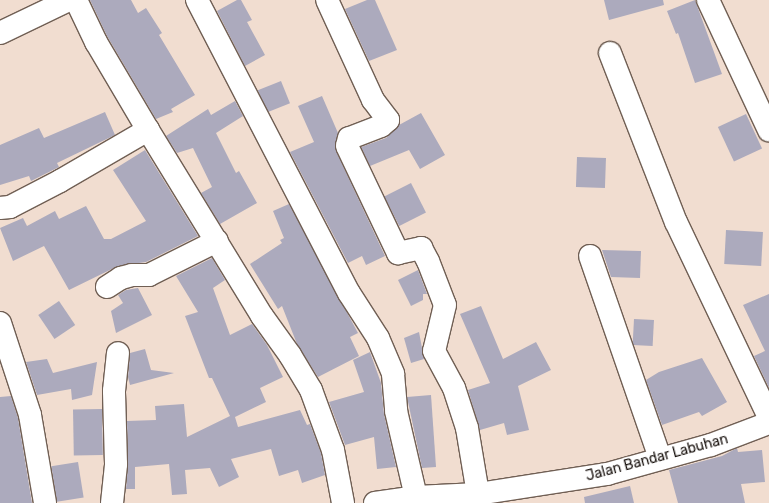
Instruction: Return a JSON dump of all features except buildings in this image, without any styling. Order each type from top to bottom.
[{"type":"street","points":[[0,33],[69,0]]},
{"type":"street","points":[[76,0],[96,42],[148,130],[311,390],[333,450],[343,503]]},
{"type":"street","points":[[197,0],[349,292],[378,338],[393,374],[396,411],[426,499]]},
{"type":"street","points":[[327,0],[373,100],[388,120],[381,126],[353,135],[349,138],[347,146],[398,253],[420,248],[428,261],[445,305],[434,351],[454,388],[467,428],[478,494]]},
{"type":"street","points":[[708,0],[769,130]]},
{"type":"street","points":[[610,53],[676,222],[766,426]]},
{"type":"street","points":[[0,208],[10,207],[60,182],[148,130]]},
{"type":"street","points":[[107,288],[121,278],[132,275],[149,275],[217,241]]},
{"type":"street","points":[[590,256],[660,458]]},
{"type":"street","points":[[0,323],[30,415],[45,503]]},
{"type":"street","points":[[112,503],[116,464],[114,391],[118,353]]},
{"type":"street","name":"Jalan Bandar Labuhan","points":[[375,503],[478,494],[607,474],[711,445],[766,426]]}]
